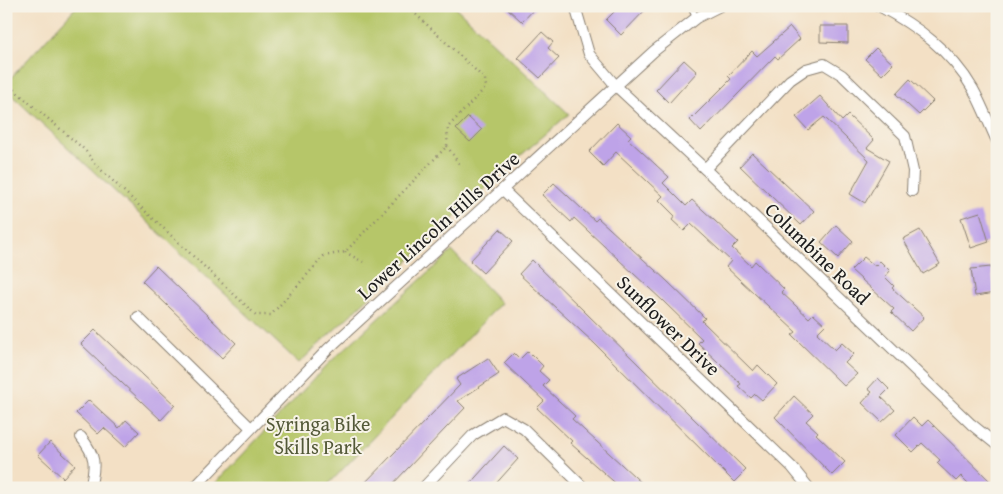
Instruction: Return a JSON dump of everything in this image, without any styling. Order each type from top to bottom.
[{"type":"street","name":"Columbine Road","points":[[575,6],[589,54],[616,86],[705,168],[971,424],[997,445]]},
{"type":"street","name":"Lower Lincoln Hills Drive","points":[[194,488],[328,349],[654,50],[696,18],[720,6]]},
{"type":"street","points":[[879,6],[906,20],[934,41],[953,60],[973,89],[997,141]]},
{"type":"street","points":[[705,168],[790,80],[806,69],[824,64],[842,75],[905,136],[913,171],[912,191]]},
{"type":"street","name":"Sunflower Drive","points":[[503,190],[784,460],[809,488]]},
{"type":"street","points":[[138,317],[251,428]]},
{"type":"street","points":[[423,488],[473,435],[503,418],[524,429],[584,488]]},
{"type":"street","points":[[81,437],[91,450],[94,463],[90,488]]},
{"type":"lane","points":[[691,6],[696,18]]},
{"type":"path","points":[[407,6],[485,79],[486,87],[448,127],[447,146],[460,165]]},
{"type":"path","points":[[6,83],[85,150],[98,166],[256,315],[271,315],[324,256],[345,252],[447,146]]},
{"type":"path","points":[[345,252],[362,262]]},
{"type":"green space","points":[[77,6],[454,6],[569,114],[519,157],[299,363],[6,90],[6,83]]},
{"type":"green space","name":"Syringa Bike Skills Park","points":[[452,251],[501,303],[325,488],[211,488],[327,365]]},
{"type":"building","points":[[505,6],[537,6],[522,22]]},
{"type":"building","points":[[620,6],[649,6],[621,35],[606,20]]},
{"type":"building","points":[[820,26],[848,26],[848,43],[820,42]]},
{"type":"building","points":[[790,27],[800,39],[778,59],[775,56],[701,132],[690,120],[731,79],[728,76],[752,51],[757,56]]},
{"type":"building","points":[[542,32],[553,42],[548,48],[559,58],[540,78],[518,58]]},
{"type":"building","points":[[876,48],[893,64],[882,75],[865,59]]},
{"type":"building","points":[[684,60],[697,72],[669,103],[656,90]]},
{"type":"building","points":[[910,79],[933,101],[919,115],[896,94]]},
{"type":"building","points":[[820,96],[842,121],[848,115],[874,140],[867,148],[889,161],[865,203],[850,194],[869,160],[824,117],[808,130],[796,117]]},
{"type":"building","points":[[468,117],[482,130],[470,142],[456,129]]},
{"type":"building","points":[[617,123],[631,136],[628,139],[669,177],[663,183],[686,206],[692,200],[738,242],[732,248],[751,266],[755,261],[784,289],[781,292],[809,318],[813,314],[825,325],[817,333],[835,350],[842,343],[854,354],[845,363],[857,374],[844,386],[792,335],[796,332],[726,267],[731,261],[691,224],[684,231],[672,220],[675,216],[659,200],[663,196],[616,152],[603,166],[589,152]]},
{"type":"building","points":[[752,153],[814,211],[801,225],[740,166]]},
{"type":"building","points":[[554,183],[595,221],[598,218],[666,280],[705,318],[702,321],[753,371],[758,365],[777,384],[762,400],[755,394],[751,398],[738,386],[741,384],[698,343],[702,339],[574,218],[571,222],[542,195]]},
{"type":"building","points":[[980,212],[989,242],[971,248],[961,218]]},
{"type":"building","points":[[836,225],[853,241],[838,258],[821,242]]},
{"type":"building","points":[[500,229],[513,241],[483,273],[470,261]]},
{"type":"building","points":[[920,230],[940,264],[923,274],[903,239]]},
{"type":"building","points":[[864,257],[875,266],[880,261],[890,271],[885,277],[894,286],[892,288],[924,317],[911,331],[891,312],[894,309],[851,270]]},
{"type":"building","points":[[532,260],[746,470],[734,482],[594,343],[519,274]]},
{"type":"building","points":[[156,266],[236,343],[222,358],[142,281]]},
{"type":"building","points":[[991,267],[995,293],[975,296],[971,269]]},
{"type":"building","points":[[95,330],[175,405],[161,420],[81,344]]},
{"type":"building","points":[[528,351],[543,366],[539,371],[549,380],[543,386],[575,416],[572,419],[647,488],[621,488],[570,443],[572,441],[537,408],[544,401],[504,363],[514,353],[520,359]]},
{"type":"building","points":[[488,358],[499,374],[458,401],[465,408],[389,488],[360,488],[460,385],[456,379]]},
{"type":"building","points":[[878,378],[889,389],[881,397],[895,410],[882,422],[862,403],[872,392],[868,389]]},
{"type":"building","points":[[794,396],[813,414],[806,421],[818,432],[816,434],[845,462],[832,475],[775,417]]},
{"type":"building","points":[[89,400],[119,428],[126,420],[139,432],[125,447],[104,428],[98,434],[76,413]]},
{"type":"building","points":[[913,417],[922,426],[928,420],[997,488],[973,488],[961,476],[956,481],[937,463],[940,460],[922,443],[913,452],[896,435]]},
{"type":"building","points":[[50,442],[75,465],[63,478],[38,455]]},
{"type":"building","points":[[504,446],[518,459],[492,488],[466,488]]}]
